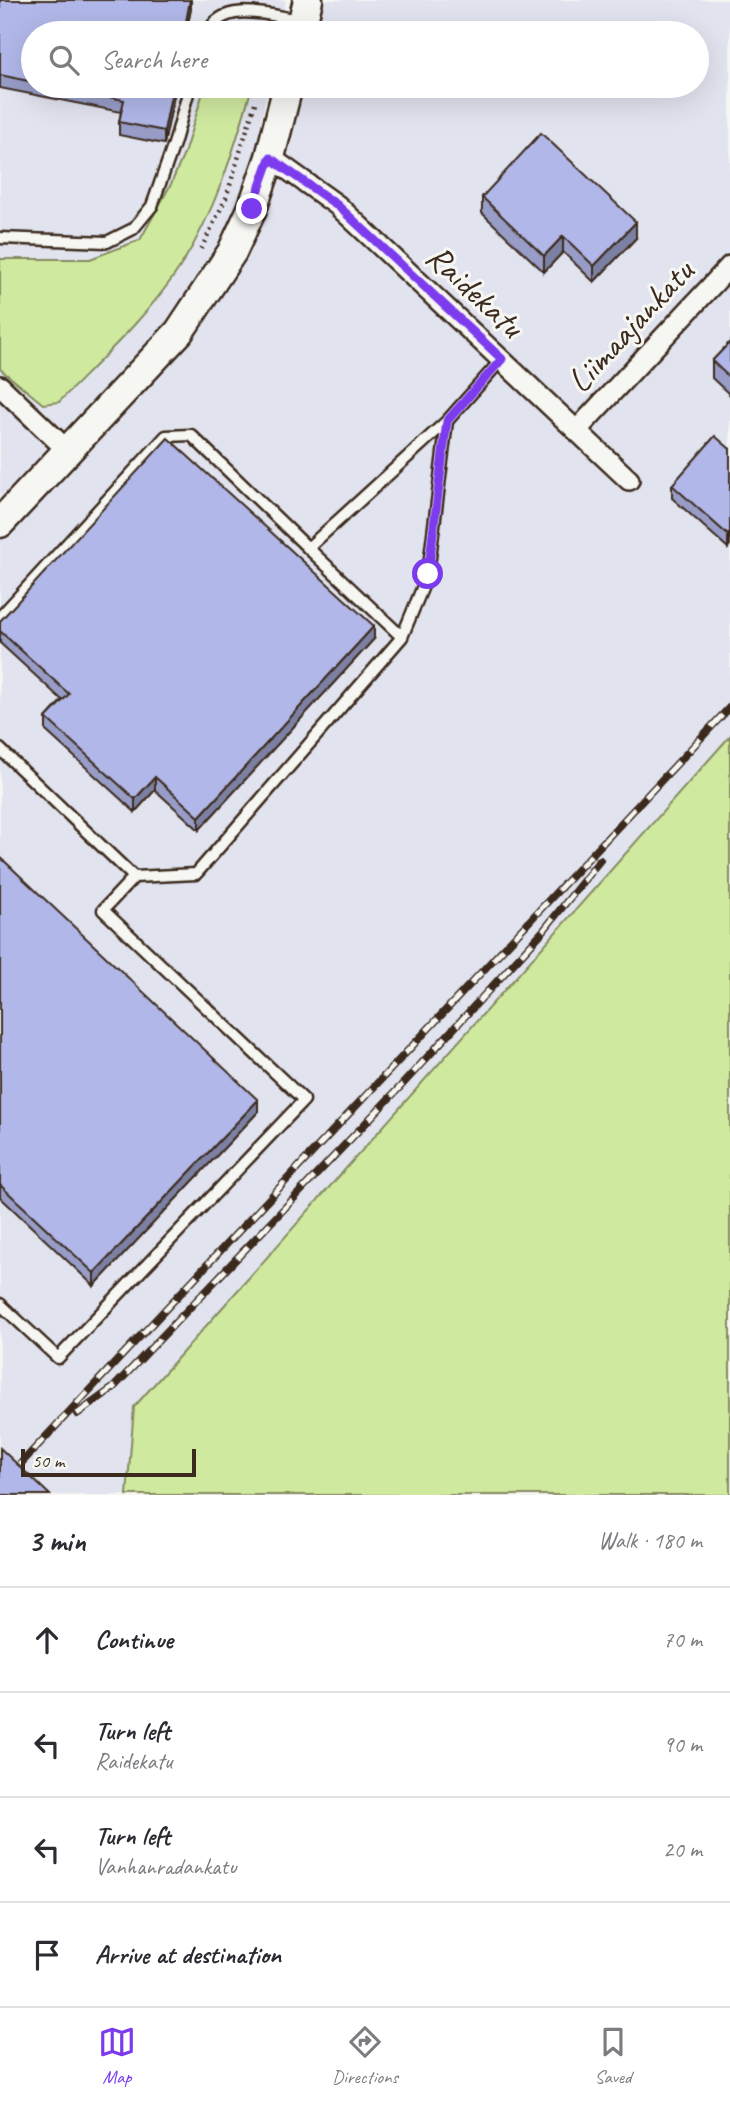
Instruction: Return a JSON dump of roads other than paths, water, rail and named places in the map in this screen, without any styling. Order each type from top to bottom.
[{"type":"street","points":[[0,523],[179,332],[232,252],[252,209],[270,158],[285,98]]},
{"type":"street","name":"Raidekatu","points":[[270,158],[337,205],[629,480]]},
{"type":"street","name":"Liimaajankatu","points":[[577,430],[730,266]]},
{"type":"street","points":[[0,386],[67,450]]},
{"type":"lane","points":[[213,21],[225,13],[237,10],[304,18]]},
{"type":"lane","points":[[0,238],[107,242],[133,229],[152,206],[187,98]]},
{"type":"lane","points":[[308,548],[447,421],[502,359]]},
{"type":"lane","points":[[0,1304],[58,1358],[304,1100],[103,910],[134,877],[196,874],[402,637],[428,574],[447,421]]},
{"type":"lane","points":[[0,617],[166,436],[191,435],[402,637]]},
{"type":"lane","points":[[0,749],[134,877]]},
{"type":"railway","points":[[11,1474],[730,707]]},
{"type":"railway","points":[[77,1414],[113,1388],[400,1087],[544,930],[600,860]]}]
